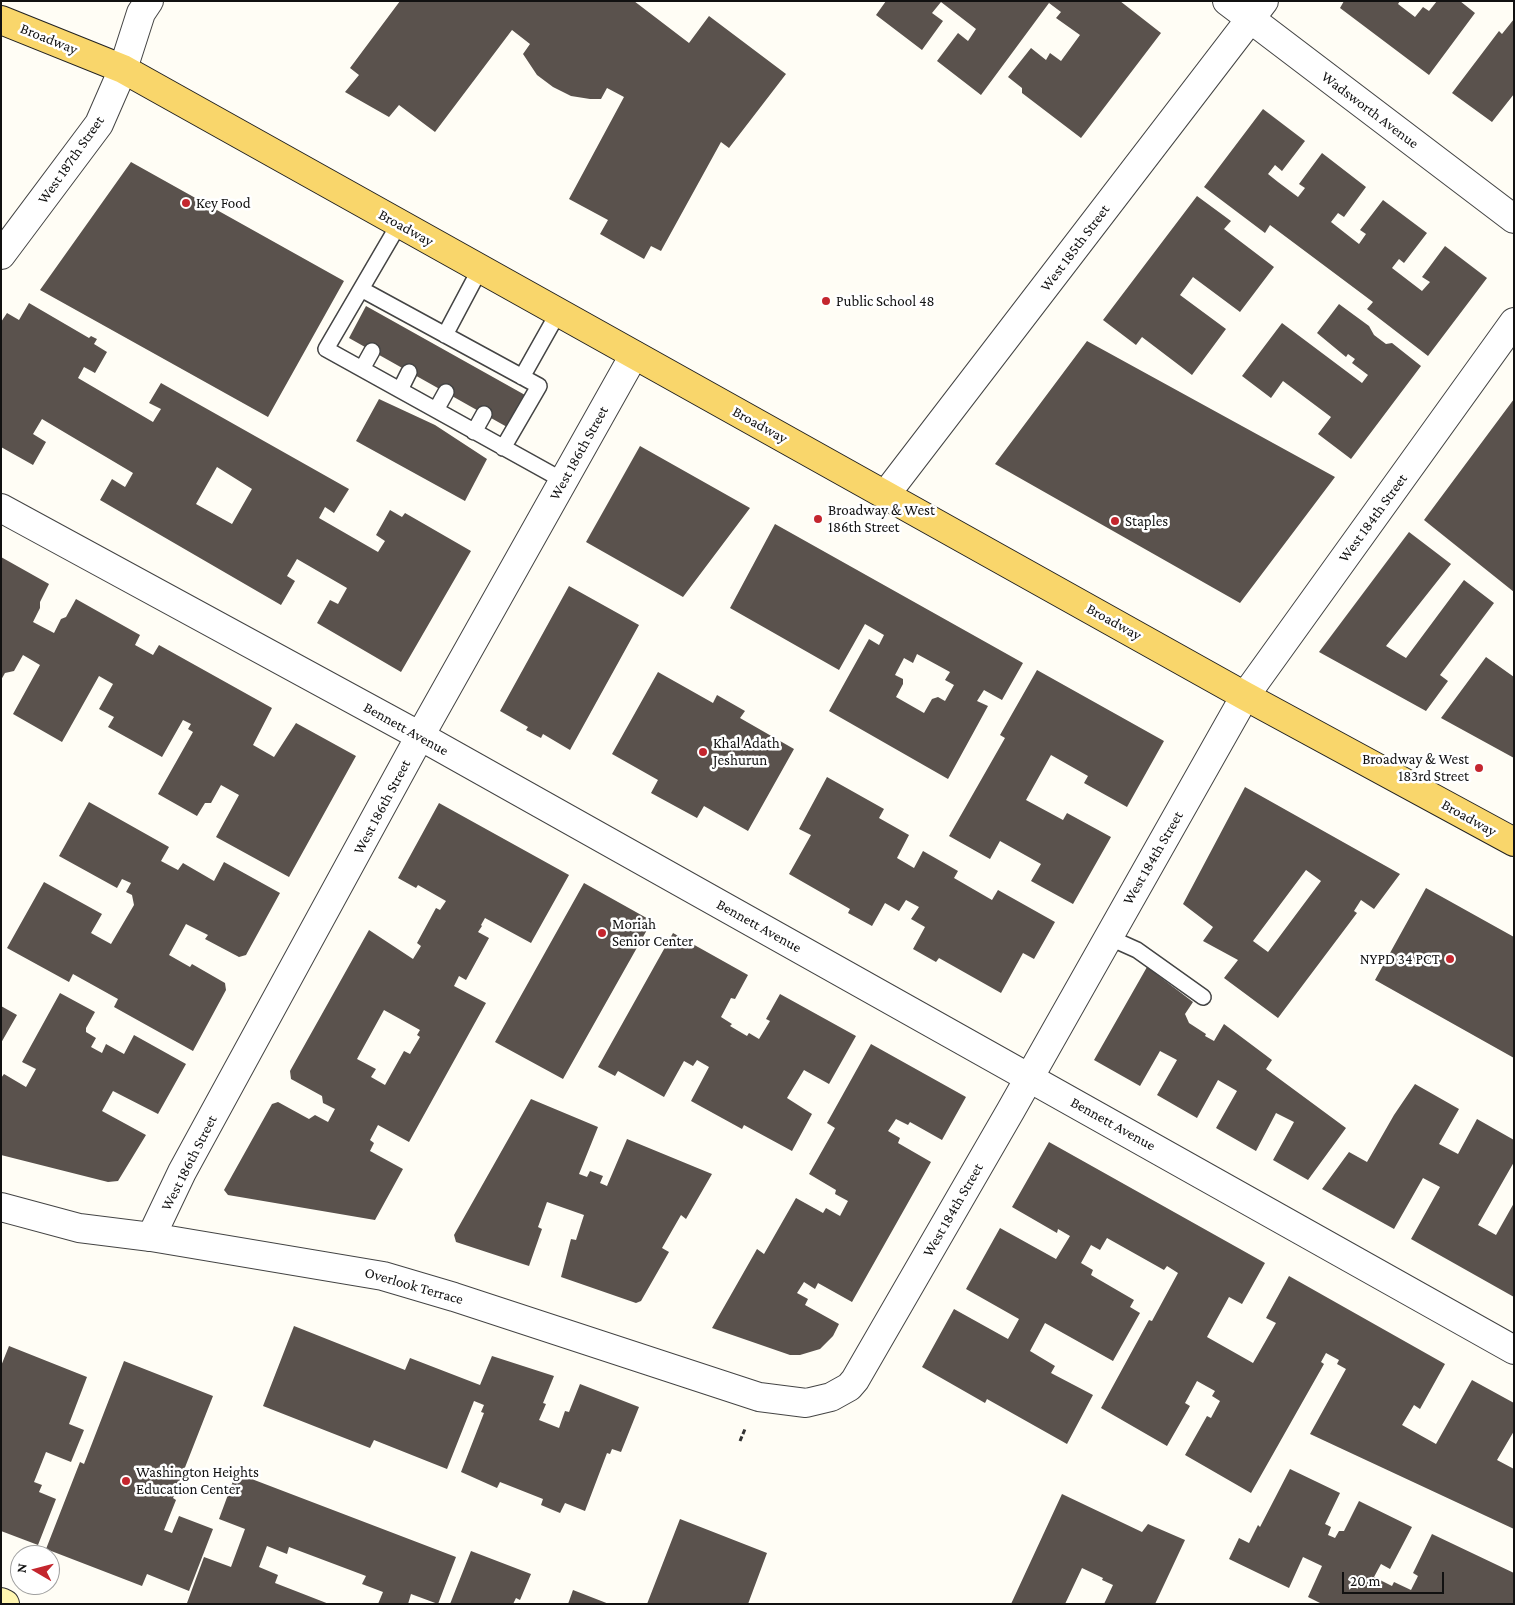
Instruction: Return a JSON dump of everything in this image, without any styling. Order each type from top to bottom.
[{"type":"main road","name":"Broadway","points":[[1,20],[123,69],[886,494],[1244,696],[1514,842]]},
{"type":"main road","points":[[1,1602],[5,1604]]},
{"type":"street","name":"West 187th Street","points":[[1,256],[99,124],[123,69],[141,13],[149,1]]},
{"type":"street","name":"Wadsworth Avenue","points":[[1227,1],[1257,10],[1514,219]]},
{"type":"street","name":"West 185th Street","points":[[886,494],[1257,10]]},
{"type":"street","name":"West 184th Street","points":[[817,1402],[841,1392],[855,1380],[1244,696],[1514,322]]},
{"type":"street","name":"West 186th Street","points":[[151,1237],[182,1172],[420,736],[634,355]]},
{"type":"street","name":"Bennett Avenue","points":[[1,508],[420,736],[1514,1350]]},
{"type":"street","name":"Overlook Terrace","points":[[1,1207],[80,1228],[151,1237],[383,1276],[449,1295],[759,1397],[793,1402],[817,1402]]},
{"type":"lane","points":[[399,224],[326,349],[564,481]]},
{"type":"lane","points":[[435,334],[480,269]]},
{"type":"lane","points":[[361,289],[392,313],[435,334],[467,355],[511,376],[539,386],[503,448]]},
{"type":"lane","points":[[511,376],[558,313]]},
{"type":"lane","points":[[362,368],[372,351]]},
{"type":"lane","points":[[400,390],[409,372]]},
{"type":"lane","points":[[436,410],[446,392]]},
{"type":"lane","points":[[474,432],[484,414]]},
{"type":"lane","points":[[1108,937],[1137,950],[1203,997]]},
{"type":"path","points":[[740,1441],[744,1429]]},
{"type":"building","points":[[400,1],[634,1],[689,43],[709,16],[786,74],[729,148],[721,142],[661,251],[651,246],[644,259],[600,234],[608,220],[569,199],[624,97],[607,88],[601,99],[590,99],[571,96],[553,87],[537,75],[523,54],[530,44],[512,30],[435,132],[399,105],[389,117],[345,92],[359,75],[350,68]]},
{"type":"building","points":[[886,1],[1120,1],[1161,33],[1081,138],[1022,93],[1022,88],[1008,77],[1031,48],[1046,60],[1050,53],[1061,61],[1080,35],[1056,18],[1061,12],[1049,3],[981,95],[937,61],[958,33],[968,41],[976,29],[941,2],[932,13],[943,21],[922,50],[876,15]]},
{"type":"building","points":[[1344,1],[1400,1],[1398,4],[1415,17],[1423,7],[1429,11],[1437,1],[1460,1],[1475,13],[1429,75],[1340,8]]},
{"type":"building","points":[[1514,19],[1514,94],[1492,122],[1452,93],[1499,31],[1502,34]]},
{"type":"building","points":[[1263,109],[1305,141],[1282,171],[1275,165],[1268,174],[1278,182],[1298,197],[1305,188],[1299,184],[1322,153],[1366,187],[1344,217],[1338,213],[1331,222],[1359,244],[1366,234],[1360,230],[1383,200],[1427,233],[1404,263],[1399,259],[1392,268],[1422,291],[1430,282],[1422,277],[1445,246],[1487,278],[1428,356],[1367,309],[1373,302],[1270,225],[1265,233],[1204,187]]},
{"type":"building","points":[[131,162],[344,281],[268,417],[40,290]]},
{"type":"building","points":[[1197,196],[1231,221],[1224,229],[1274,267],[1240,312],[1193,277],[1180,295],[1226,329],[1192,375],[1142,337],[1136,345],[1103,320]]},
{"type":"building","points":[[29,303],[89,338],[91,336],[97,339],[94,344],[107,352],[95,373],[84,367],[78,378],[153,422],[161,409],[149,403],[161,383],[349,489],[334,513],[325,507],[319,518],[378,552],[385,541],[376,535],[390,510],[402,517],[405,513],[471,551],[401,672],[317,623],[330,600],[338,604],[347,588],[297,559],[287,576],[295,581],[281,605],[100,500],[112,479],[125,487],[133,473],[42,419],[33,434],[46,442],[33,465],[1,447],[1,322],[7,313],[19,320]],"holes":[[[217,467],[252,489],[232,524],[196,504]]]},
{"type":"building","points":[[1339,304],[1369,326],[1374,335],[1386,344],[1392,343],[1421,366],[1351,459],[1318,434],[1331,417],[1283,381],[1271,398],[1242,376],[1282,323],[1362,383],[1368,375],[1352,363],[1355,359],[1348,354],[1346,357],[1317,333]]},
{"type":"building","points":[[366,306],[525,395],[507,427],[349,338]]},
{"type":"building","points":[[1087,341],[1335,477],[1240,603],[995,464]]},
{"type":"building","points":[[379,399],[435,425],[487,459],[465,501],[356,441]]},
{"type":"building","points":[[1514,399],[1514,592],[1424,520]]},
{"type":"building","points":[[640,446],[750,508],[683,597],[586,542]]},
{"type":"building","points":[[775,524],[1023,663],[1002,700],[984,690],[977,701],[988,706],[948,779],[829,711],[869,639],[879,645],[884,635],[865,624],[839,670],[730,608]],"holes":[[[917,654],[950,672],[945,680],[954,685],[945,701],[938,697],[932,699],[924,713],[896,697],[903,684],[903,679],[895,675],[904,658],[913,663]]]},
{"type":"building","points":[[1409,532],[1451,564],[1386,646],[1406,658],[1464,580],[1494,603],[1440,675],[1448,681],[1426,711],[1319,652]]},
{"type":"building","points":[[1,557],[49,584],[33,622],[54,633],[61,619],[66,617],[76,599],[140,635],[135,645],[153,655],[159,645],[272,708],[253,745],[274,757],[296,723],[356,756],[289,877],[216,837],[239,795],[221,785],[211,803],[205,803],[197,816],[158,794],[193,732],[188,729],[191,724],[183,720],[162,757],[108,727],[114,717],[99,709],[113,684],[99,676],[62,742],[13,714],[40,665],[23,655],[14,671],[5,673],[1,680]]},
{"type":"building","points":[[569,586],[639,625],[570,750],[543,734],[541,738],[526,730],[528,727],[500,711]]},
{"type":"building","points":[[1486,657],[1514,677],[1514,758],[1441,718]]},
{"type":"building","points":[[1037,670],[1164,741],[1127,807],[1084,783],[1088,776],[1051,755],[1026,800],[1063,820],[1067,813],[1111,837],[1073,904],[1031,881],[1041,864],[1000,841],[990,859],[949,836],[1005,738],[1000,735]]},
{"type":"building","name":"Khal Adath Jeshurun","points":[[658,672],[713,703],[717,695],[745,711],[740,718],[794,749],[748,831],[704,806],[697,818],[651,793],[658,780],[612,754]]},
{"type":"building","points":[[827,777],[884,809],[879,818],[909,835],[897,858],[914,868],[923,851],[958,871],[954,878],[992,900],[998,890],[1055,922],[1034,959],[1023,953],[1001,993],[939,958],[936,962],[913,949],[925,927],[911,919],[919,907],[906,900],[899,911],[885,903],[872,926],[848,913],[850,909],[789,874],[811,835],[799,829]]},
{"type":"building","points":[[1245,787],[1400,874],[1374,909],[1361,900],[1354,911],[1357,913],[1278,1018],[1224,978],[1238,960],[1203,941],[1213,927],[1183,904]],"holes":[[[1306,870],[1321,881],[1268,952],[1253,941]]]},
{"type":"building","points":[[89,802],[169,847],[161,861],[178,870],[183,863],[214,881],[224,862],[280,893],[246,955],[239,957],[205,939],[208,935],[186,924],[169,955],[190,967],[192,964],[225,983],[226,990],[193,1051],[114,1007],[118,999],[73,974],[69,982],[7,948],[44,882],[102,914],[91,933],[111,944],[134,905],[132,895],[126,892],[131,883],[122,879],[117,888],[59,856]]},
{"type":"building","points":[[439,803],[569,875],[531,943],[485,918],[481,925],[478,932],[489,938],[466,980],[459,976],[454,986],[486,1003],[409,1142],[378,1125],[370,1140],[374,1143],[370,1151],[403,1169],[375,1220],[228,1195],[224,1190],[272,1104],[278,1102],[309,1119],[315,1115],[328,1122],[335,1109],[323,1103],[322,1096],[291,1079],[290,1071],[369,930],[413,959],[421,946],[417,943],[436,908],[440,910],[446,901],[418,885],[416,888],[398,878]],"holes":[[[384,1010],[420,1030],[417,1035],[420,1037],[410,1054],[404,1051],[385,1085],[371,1077],[376,1069],[357,1059]]]},
{"type":"building","points":[[584,883],[652,921],[563,1079],[495,1042]]},
{"type":"building","name":"NYPD 34 PCT","points":[[1426,888],[1514,937],[1514,1058],[1375,980]]},
{"type":"building","points":[[673,933],[748,975],[735,999],[731,998],[721,1017],[732,1024],[730,1026],[747,1036],[749,1033],[759,1039],[770,1021],[766,1019],[780,994],[856,1036],[829,1084],[804,1070],[787,1098],[812,1114],[792,1151],[744,1125],[742,1129],[691,1101],[709,1067],[697,1060],[693,1066],[684,1061],[664,1097],[618,1071],[615,1076],[598,1067]]},
{"type":"building","points":[[1147,967],[1193,1002],[1185,1014],[1189,1023],[1206,1034],[1205,1036],[1214,1041],[1224,1024],[1272,1060],[1266,1069],[1346,1128],[1308,1180],[1273,1160],[1294,1122],[1276,1113],[1256,1151],[1216,1128],[1237,1091],[1218,1080],[1197,1118],[1157,1095],[1177,1060],[1160,1051],[1140,1086],[1094,1060]]},
{"type":"building","points":[[60,993],[95,1012],[86,1028],[86,1032],[96,1038],[91,1047],[102,1053],[106,1044],[124,1054],[134,1035],[186,1064],[158,1114],[113,1091],[102,1111],[146,1135],[118,1181],[108,1182],[1,1155],[1,1078],[4,1074],[26,1087],[36,1069],[22,1062]]},
{"type":"building","points":[[1,1006],[17,1015],[1,1043]]},
{"type":"building","points":[[871,1044],[966,1097],[942,1140],[910,1122],[908,1125],[896,1119],[888,1131],[900,1138],[898,1143],[931,1162],[852,1302],[818,1283],[815,1289],[804,1282],[797,1293],[808,1299],[805,1305],[839,1324],[833,1336],[820,1349],[800,1355],[790,1355],[712,1328],[757,1249],[764,1254],[796,1198],[823,1213],[826,1208],[840,1216],[848,1201],[835,1194],[836,1190],[809,1174],[835,1128],[827,1123]]},
{"type":"building","points":[[1415,1084],[1459,1109],[1439,1144],[1458,1154],[1477,1119],[1514,1140],[1514,1162],[1478,1225],[1496,1235],[1514,1203],[1514,1297],[1411,1239],[1440,1187],[1423,1178],[1394,1229],[1322,1189],[1349,1152],[1367,1162],[1394,1115]]},
{"type":"building","points":[[531,1099],[598,1127],[579,1174],[587,1177],[590,1171],[603,1176],[600,1183],[607,1186],[627,1139],[712,1174],[686,1219],[681,1215],[662,1248],[669,1252],[641,1301],[636,1303],[561,1277],[571,1239],[576,1240],[584,1215],[547,1202],[538,1227],[542,1229],[529,1266],[456,1242],[454,1235]]},
{"type":"building","points":[[1049,1142],[1265,1263],[1242,1304],[1229,1297],[1207,1337],[1253,1363],[1276,1323],[1266,1318],[1289,1276],[1445,1364],[1420,1409],[1414,1405],[1402,1425],[1436,1444],[1472,1380],[1514,1403],[1514,1431],[1497,1460],[1514,1469],[1514,1529],[1310,1434],[1346,1369],[1337,1364],[1339,1360],[1326,1353],[1321,1362],[1324,1364],[1251,1493],[1185,1455],[1207,1416],[1211,1418],[1220,1401],[1212,1396],[1215,1391],[1197,1381],[1185,1403],[1190,1406],[1167,1446],[1101,1408],[1149,1320],[1152,1321],[1178,1273],[1167,1266],[1164,1270],[1107,1238],[1100,1250],[1091,1245],[1081,1263],[1093,1270],[1091,1275],[1134,1300],[1130,1307],[1140,1313],[1113,1361],[1045,1323],[1030,1351],[1055,1366],[1051,1373],[1093,1395],[1067,1444],[987,1399],[985,1403],[922,1367],[954,1309],[1008,1339],[1019,1319],[966,1289],[1000,1228],[1056,1259],[1070,1236],[1058,1229],[1057,1233],[1012,1207]]},
{"type":"building","points":[[294,1326],[405,1370],[410,1358],[480,1385],[492,1356],[554,1376],[543,1403],[546,1404],[539,1420],[559,1428],[565,1411],[569,1412],[580,1384],[639,1407],[621,1452],[612,1449],[610,1454],[607,1453],[585,1511],[565,1503],[560,1513],[541,1505],[543,1499],[500,1482],[497,1488],[461,1472],[484,1413],[481,1412],[484,1405],[474,1401],[447,1469],[374,1440],[370,1448],[263,1406]]},
{"type":"building","points":[[9,1346],[87,1377],[69,1424],[84,1430],[71,1462],[46,1452],[34,1482],[42,1485],[39,1492],[56,1499],[38,1545],[1,1531],[1,1366]]},
{"type":"building","name":"Washington Heights Education Center","points":[[124,1361],[213,1396],[173,1498],[176,1500],[164,1530],[172,1533],[179,1516],[213,1529],[189,1591],[147,1574],[142,1586],[60,1554],[60,1545],[48,1545],[80,1462],[84,1464]]},
{"type":"building","points":[[1290,1469],[1340,1493],[1325,1524],[1331,1527],[1328,1535],[1335,1538],[1339,1531],[1344,1531],[1359,1501],[1412,1527],[1390,1569],[1381,1564],[1374,1577],[1392,1586],[1394,1582],[1411,1590],[1418,1576],[1413,1573],[1432,1534],[1514,1573],[1514,1604],[1322,1604],[1308,1597],[1322,1566],[1303,1557],[1289,1588],[1229,1559],[1239,1538],[1249,1543],[1258,1525],[1260,1527]]},
{"type":"building","points":[[236,1473],[456,1557],[438,1604],[411,1594],[408,1604],[378,1604],[383,1592],[362,1584],[366,1576],[289,1547],[287,1554],[267,1546],[259,1567],[278,1575],[275,1583],[329,1604],[187,1603],[204,1557],[231,1567],[245,1529],[219,1519]]},
{"type":"building","points":[[1062,1494],[1142,1532],[1148,1524],[1185,1540],[1155,1604],[1104,1604],[1113,1585],[1082,1568],[1065,1604],[1011,1604]]},
{"type":"building","points":[[680,1519],[767,1553],[748,1604],[647,1604]]},
{"type":"building","points":[[471,1551],[531,1574],[520,1600],[516,1598],[513,1604],[450,1604]]},
{"type":"building","points":[[573,1590],[609,1604],[568,1604]]},
{"type":"place","name":"Key Food","points":[[186,203]]},
{"type":"place","name":"Public School 48","points":[[826,301]]},
{"type":"place","name":"Broadway & West 186th Street","points":[[818,519]]},
{"type":"place","name":"Staples","points":[[1115,521]]},
{"type":"place","name":"Khal Adath Jeshurun","points":[[703,752]]},
{"type":"place","name":"Broadway & West 183rd Street","points":[[1479,768]]},
{"type":"place","name":"Moriah Senior Center","points":[[602,933]]},
{"type":"place","name":"NYPD 34 PCT","points":[[1450,959]]},
{"type":"place","name":"Washington Heights Education Center","points":[[126,1481]]}]
